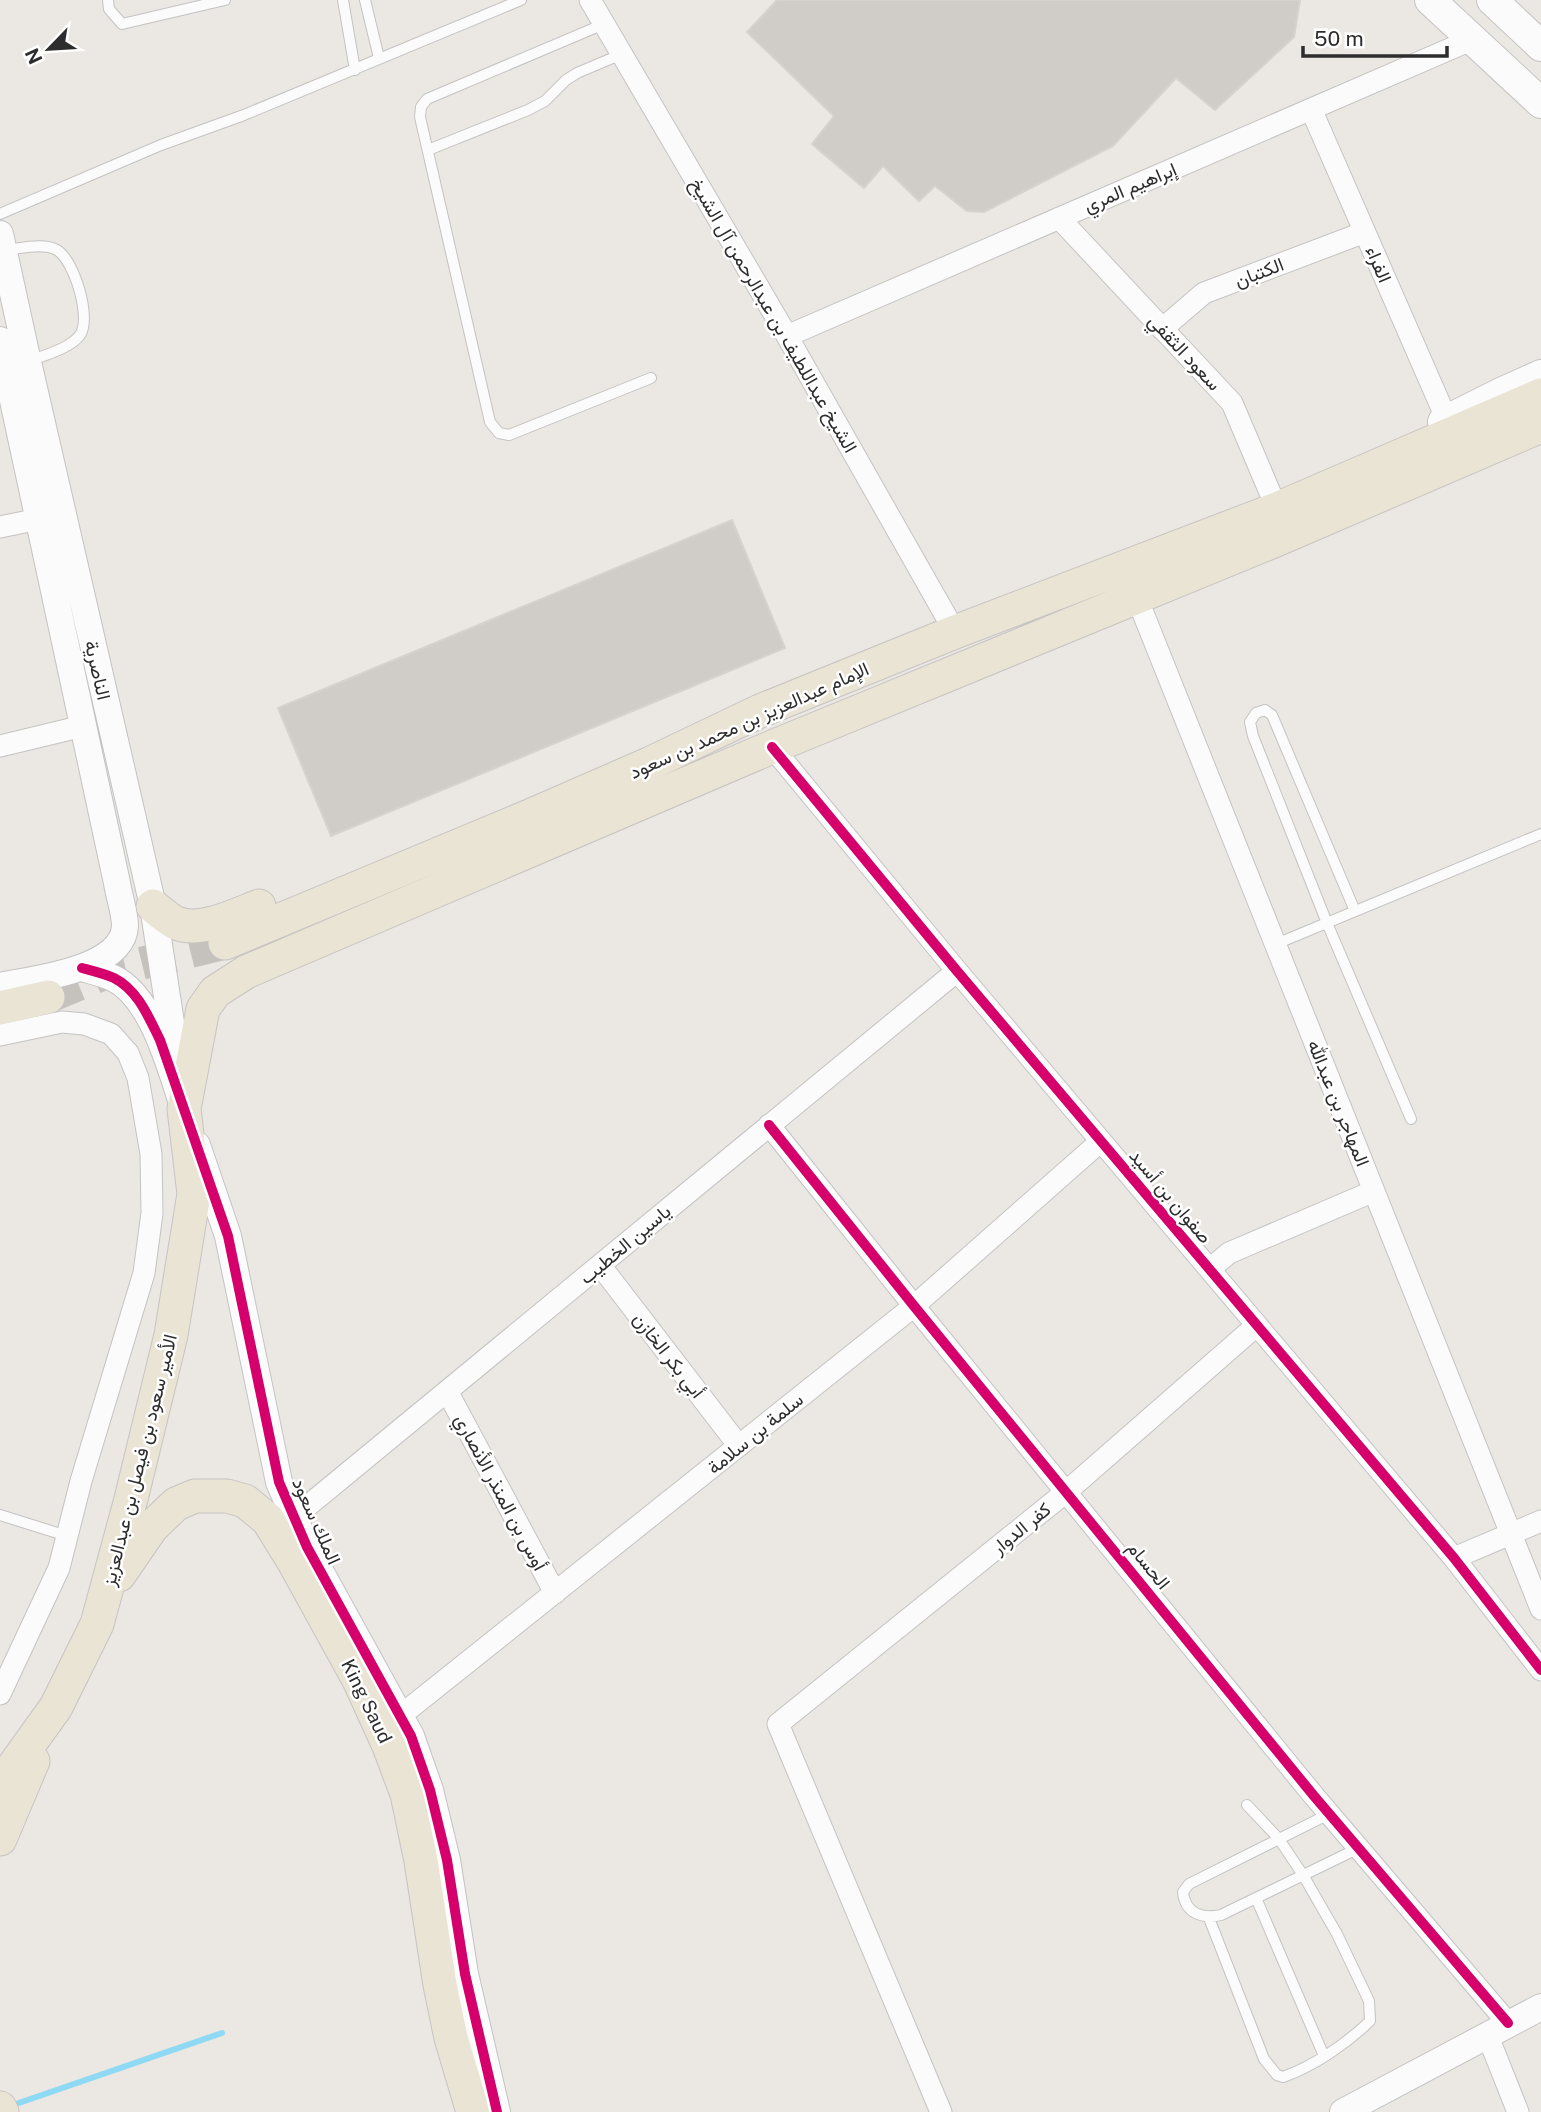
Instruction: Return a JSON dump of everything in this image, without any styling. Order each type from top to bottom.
[{"type":"main road","points":[[1430,0],[1541,103]]},
{"type":"main road","points":[[1492,0],[1541,45]]},
{"type":"main road","name":"الإمام عبدالعزيز بن محمد بن سعود","points":[[1276,524],[1447,420],[1541,375]]},
{"type":"main road","name":"الإمام عبدالعزيز بن محمد بن سعود","points":[[184,1109],[203,1009],[215,992],[246,972],[772,747],[1137,598],[1276,524],[1541,395]]},
{"type":"main road","name":"الإمام عبدالعزيز بن محمد بن سعود","points":[[225,943],[532,815],[760,711],[955,632],[1276,524],[1541,426]]},
{"type":"main road","name":"الإمام عبدالعزيز بن محمد بن سعود","points":[[1276,524],[1385,506],[1541,443]]},
{"type":"main road","points":[[153,905],[176,923],[196,925],[223,921],[327,876],[636,752],[760,711]]},
{"type":"main road","points":[[0,1008],[48,997]]},
{"type":"main road","name":"الأمير سعود بن فيصل بن عبدالعزيز","points":[[0,1785],[56,1707],[97,1624],[171,1335],[194,1194],[184,1109]]},
{"type":"main road","name":"King Saud","points":[[104,1598],[152,1527],[176,1504],[195,1496],[227,1496],[245,1501],[268,1520],[295,1562],[359,1680],[407,1794],[423,1812],[421,1861],[440,1985],[451,2038],[473,2112]]},
{"type":"main road","points":[[0,1839],[56,1707]]},
{"type":"street","name":"الشيخ عبداللطيف بن عبدالرحمن آل الشيخ","points":[[590,0],[787,336],[955,632]]},
{"type":"street","name":"إبراهيم المري","points":[[787,336],[1473,39]]},
{"type":"street","name":"الفراء","points":[[1311,109],[1447,420]]},
{"type":"street","name":"سعود الثقفي","points":[[1059,218],[1232,403],[1276,524]]},
{"type":"street","name":"الكتبان","points":[[1163,329],[1204,293],[1365,232]]},
{"type":"street","name":"الناصرية","points":[[2,242],[153,905],[184,1109]]},
{"type":"street","name":"الناصرية","points":[[0,340],[125,928],[117,946],[105,958],[82,968]]},
{"type":"street","points":[[0,527],[38,519]]},
{"type":"street","name":"المهاجر بن عبدالله","points":[[1137,598],[1541,1609]]},
{"type":"street","points":[[0,746],[83,726]]},
{"type":"street","name":"صفوان بن أسيد","points":[[772,747],[957,971],[1454,1558],[1541,1670]]},
{"type":"street","points":[[0,986],[82,968]]},
{"type":"street","name":"الملك سعود","points":[[82,968],[114,978],[131,990],[160,1040],[229,1236],[279,1482],[307,1548],[411,1735],[423,1812],[447,1860],[465,1974],[497,2112]]},
{"type":"street","name":"ياسين الخطيب","points":[[293,1518],[957,971]]},
{"type":"street","points":[[0,1035],[62,1021],[84,1024],[111,1034],[128,1052],[138,1078],[150,1153],[152,1213],[144,1273],[81,1482],[59,1568],[0,1695]]},
{"type":"street","name":"الحسام","points":[[769,1125],[1359,1848],[1497,2029],[1518,2112]]},
{"type":"street","name":"سلمة بن سلامة","points":[[400,1716],[914,1306],[1101,1141]]},
{"type":"street","points":[[1210,1269],[1229,1253],[1374,1191]]},
{"type":"street","name":"أبي بكر الخازن","points":[[600,1265],[739,1446]]},
{"type":"street","name":"كفر الدوار","points":[[940,2112],[778,1724],[1066,1492],[1257,1325]]},
{"type":"street","name":"أوس بن المنذر الأنصاري","points":[[447,1391],[555,1593]]},
{"type":"street","points":[[1454,1558],[1541,1521]]},
{"type":"street","points":[[1343,2112],[1541,2007]]},
{"type":"lane","points":[[108,0],[109,9],[122,24],[225,0]]},
{"type":"lane","points":[[343,0],[355,70]]},
{"type":"lane","points":[[365,0],[379,58]]},
{"type":"lane","points":[[0,214],[161,145],[244,115],[521,0]]},
{"type":"lane","points":[[604,24],[427,99],[421,107],[420,117],[490,422],[499,433],[509,435],[651,378]]},
{"type":"lane","points":[[428,150],[528,110],[545,101],[577,73],[622,54]]},
{"type":"lane","points":[[2,242],[58,250],[68,261],[83,302],[85,321],[81,334],[68,344],[28,362]]},
{"type":"lane","points":[[1355,912],[1272,715],[1265,710],[1256,713],[1250,722],[1253,736],[1327,923],[1411,1119]]},
{"type":"lane","points":[[1276,944],[1541,834]]},
{"type":"lane","points":[[0,1515],[67,1536]]},
{"type":"lane","points":[[1209,1918],[1264,2059],[1277,2075],[1283,2077],[1301,2071],[1357,2034],[1370,2021],[1369,2001],[1337,1934],[1279,1839],[1247,1805]]},
{"type":"lane","points":[[1329,1814],[1189,1884],[1183,1892],[1184,1899],[1193,1912],[1209,1918],[1221,1915],[1359,1848]]},
{"type":"lane","points":[[1256,1898],[1324,2056]]},
{"type":"building","points":[[777,0],[1300,0],[1294,37],[1215,110],[1176,78],[1113,146],[984,212],[967,211],[935,186],[919,201],[883,166],[864,188],[812,144],[834,116],[747,32]]},
{"type":"building","points":[[732,520],[785,648],[331,836],[278,708]]},
{"type":"waterway","points":[[13,2105],[222,2033]]},
{"type":"tunnel","points":[[48,997],[110,971],[225,943]]},
{"type":"cycle path","points":[[772,747],[957,971],[1454,1558],[1541,1670]]},
{"type":"cycle path","points":[[82,968],[114,978],[130,990],[142,1005],[160,1040],[228,1236],[279,1482],[307,1547],[411,1736],[430,1790],[447,1860],[465,1974],[497,2112]]},
{"type":"cycle path","points":[[769,1125],[1314,1796],[1508,2023]]}]
